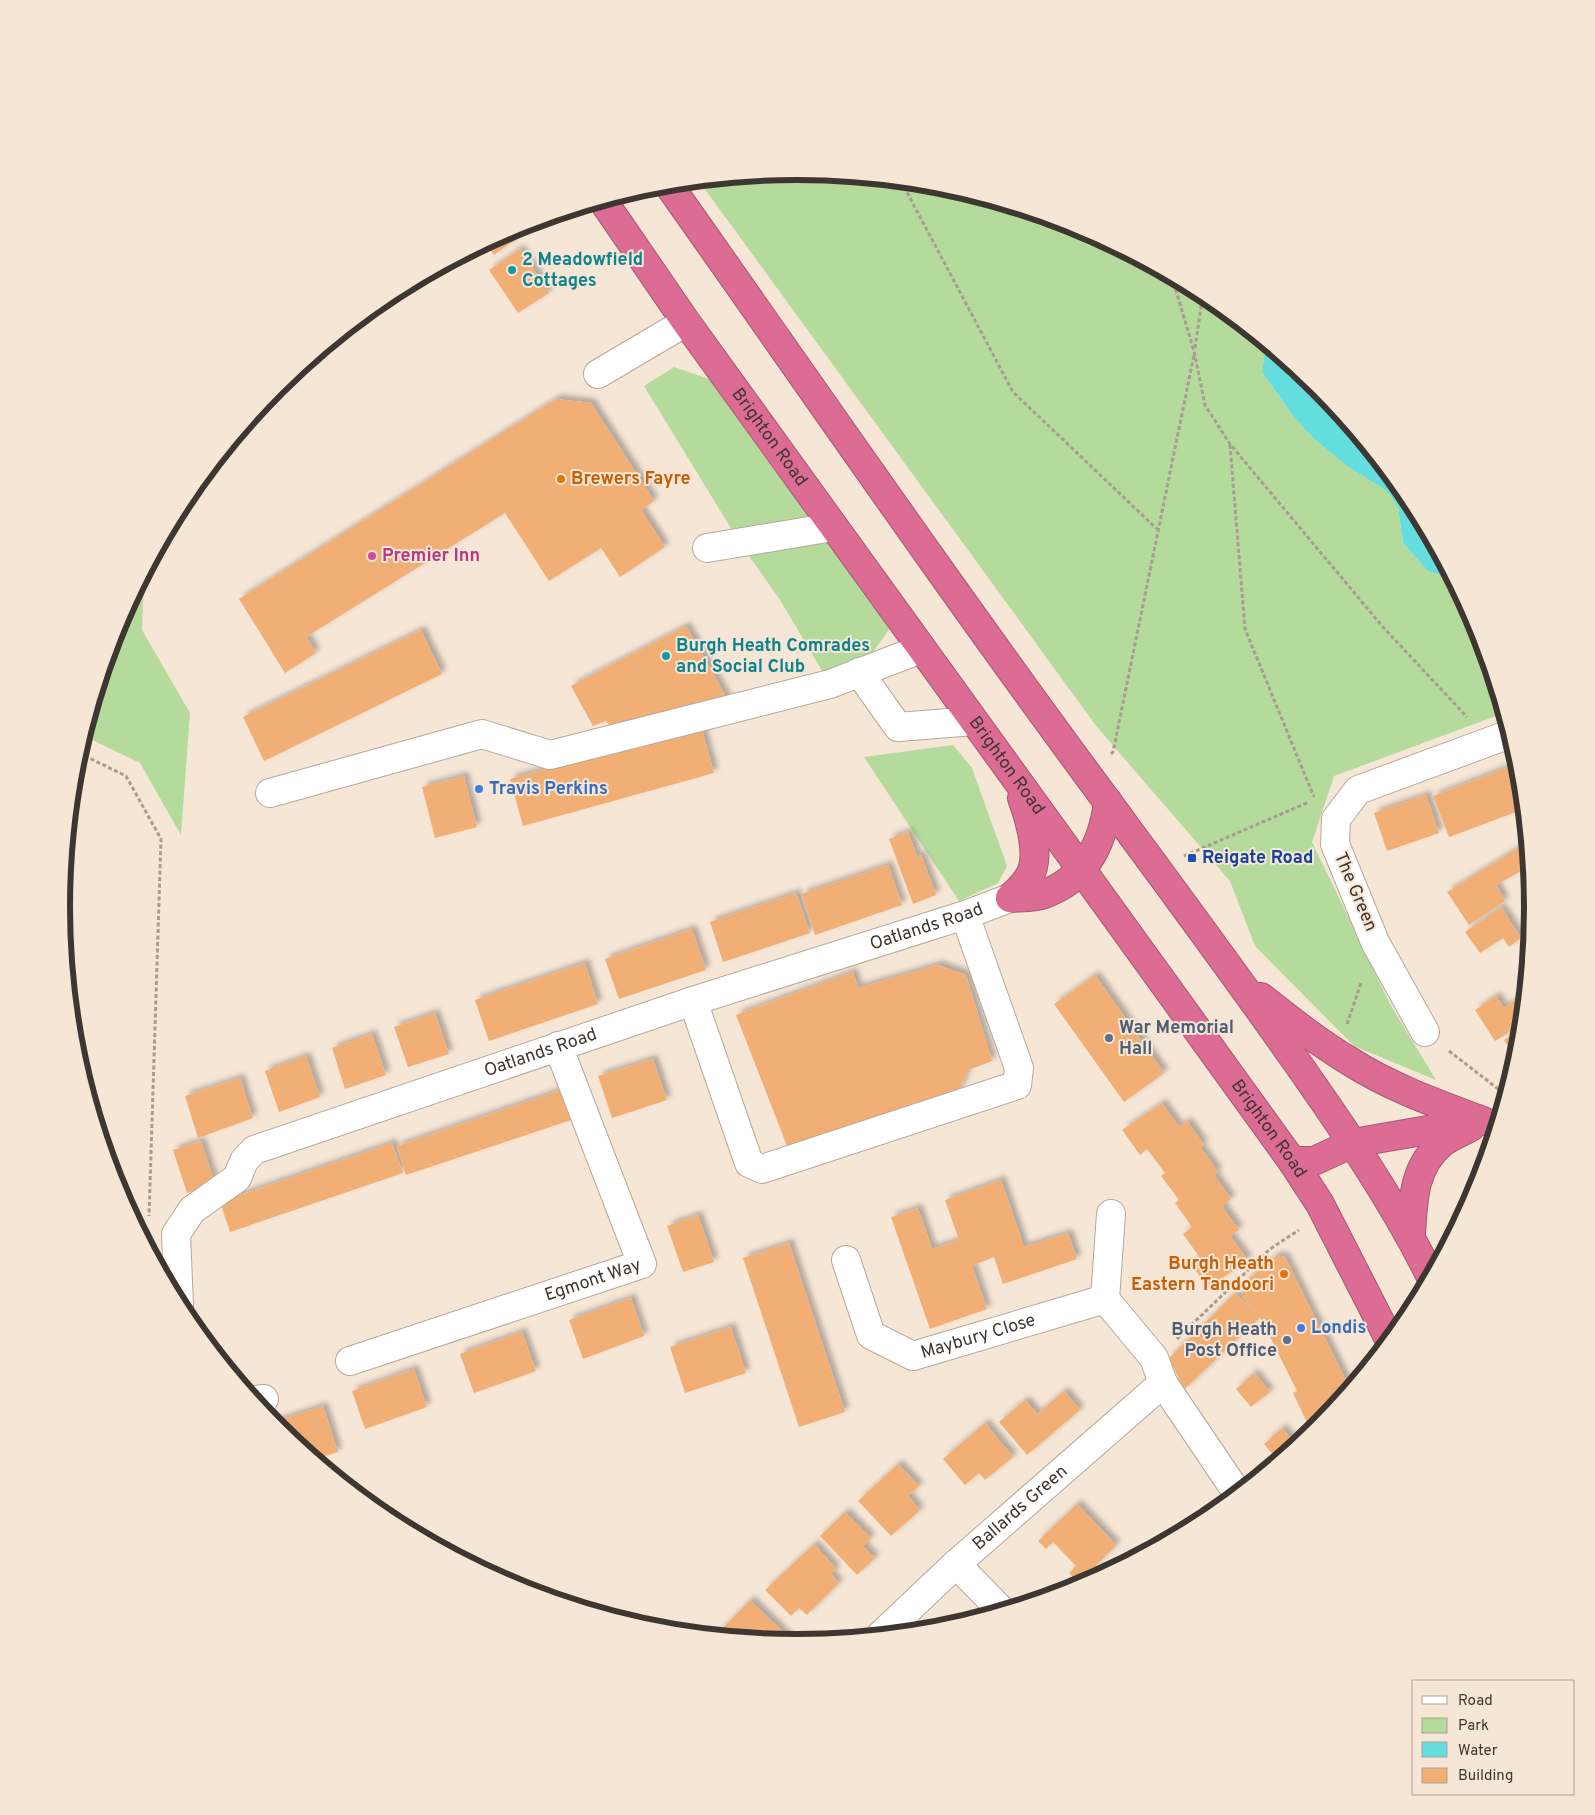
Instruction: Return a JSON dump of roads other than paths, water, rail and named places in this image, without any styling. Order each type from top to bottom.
[{"type":"highway","points":[[673,191],[1085,771],[1238,979],[1353,1143],[1411,1235],[1428,1271]]},
{"type":"highway","name":"Brighton Road","points":[[606,206],[686,322],[1292,1161],[1323,1209],[1387,1334]]},
{"type":"highway","points":[[1010,898],[1024,884],[1033,867],[1032,824],[1016,780]]},
{"type":"highway","points":[[1010,898],[1042,895],[1060,887],[1082,868],[1098,847],[1106,824],[1108,802]]},
{"type":"highway","points":[[1238,979],[1338,1054],[1371,1074],[1424,1100],[1491,1120]]},
{"type":"highway","points":[[1292,1161],[1314,1161],[1353,1143],[1491,1120]]},
{"type":"highway","points":[[1411,1235],[1413,1199],[1419,1170],[1443,1142],[1491,1120]]},
{"type":"highway","points":[[1323,1209],[1322,1185],[1328,1170],[1337,1156],[1353,1143]]},
{"type":"street","points":[[598,374],[686,322]]},
{"type":"street","points":[[706,548],[834,527]]},
{"type":"street","points":[[270,793],[482,734],[550,755],[830,684],[921,648]]},
{"type":"street","points":[[860,672],[898,727],[974,721]]},
{"type":"street","name":"The Green","points":[[1425,1032],[1375,942],[1334,844],[1336,819],[1358,790],[1500,737]]},
{"type":"street","name":"Oatlands Road","points":[[179,1290],[176,1234],[192,1210],[237,1178],[244,1161],[254,1150],[693,1001],[965,915],[1010,898]]},
{"type":"street","points":[[693,1001],[749,1163],[762,1169],[1017,1085],[1019,1068],[965,915]]},
{"type":"street","name":"Egmont Way","points":[[350,1361],[642,1264],[558,1046]]},
{"type":"street","points":[[1111,1214],[1105,1299],[1158,1371],[1235,1489]]},
{"type":"street","name":"Maybury Close","points":[[846,1260],[871,1335],[913,1356],[1105,1299]]},
{"type":"street","name":"Ballards Green","points":[[887,1629],[1158,1371]]},
{"type":"street","points":[[956,1564],[998,1606]]},
{"type":"water","points":[[1265,351],[1312,393],[1344,428],[1375,465],[1402,503],[1428,544],[1445,576],[1428,571],[1403,543],[1398,507],[1387,491],[1347,466],[1314,439],[1294,417],[1262,372]]},
{"type":"place","name":"2 Meadowfield Cottages","points":[[512,270]]},
{"type":"place","name":"Brewers Fayre","points":[[561,479]]},
{"type":"place","name":"Premier Inn","points":[[372,556]]},
{"type":"place","name":"Burgh Heath Comrades and Social Club","points":[[666,656]]},
{"type":"place","name":"Travis Perkins","points":[[479,789]]},
{"type":"place","name":"Reigate Road","points":[[1192,858]]},
{"type":"place","name":"War Memorial Hall","points":[[1109,1038]]},
{"type":"place","name":"Burgh Heath Eastern Tandoori","points":[[1284,1274]]},
{"type":"place","name":"Londis","points":[[1301,1328]]},
{"type":"place","name":"Burgh Heath Post Office","points":[[1287,1340]]}]
